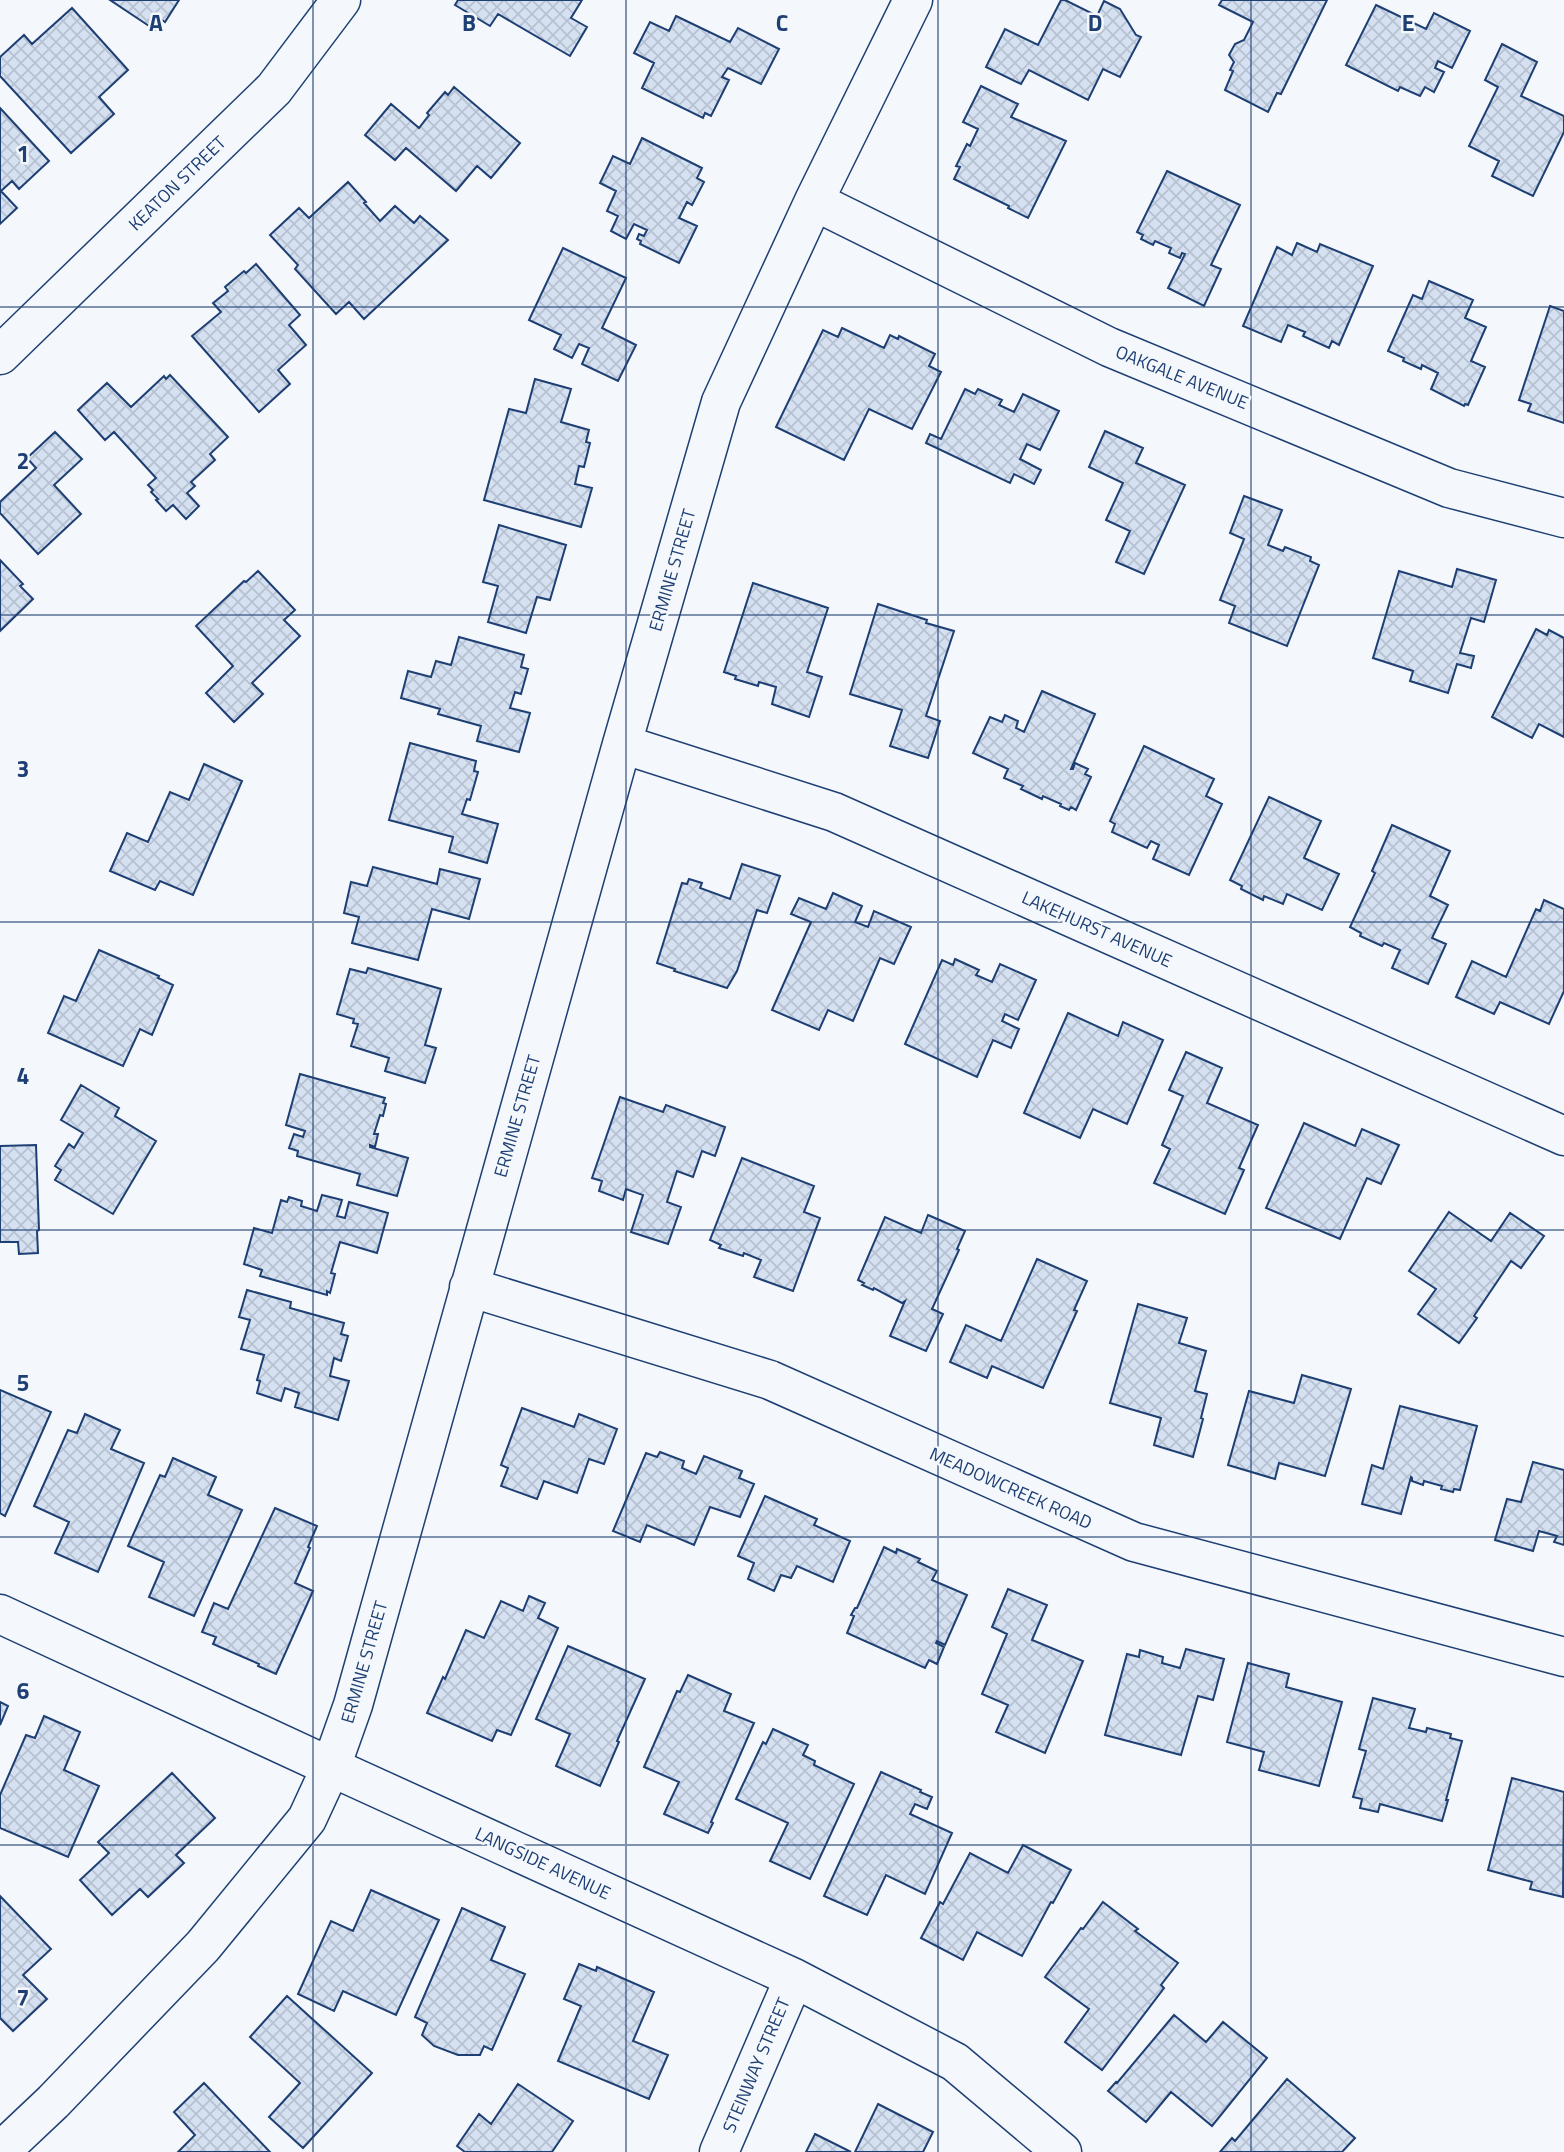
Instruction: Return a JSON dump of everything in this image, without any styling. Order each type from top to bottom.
[{"type":"street","name":"KEATON STREET","points":[[0,355],[274,89],[341,0]]},
{"type":"street","name":"ERMINE STREET","points":[[0,2152],[53,2102],[203,1946],[307,1819],[331,1768],[353,1705],[622,744],[721,402],[814,201],[913,0]]},
{"type":"street","name":"OAKGALE AVENUE","points":[[814,201],[1108,347],[1449,488],[1564,518]]},
{"type":"street","name":"LAKEHURST AVENUE","points":[[622,744],[834,812],[1564,1136]]},
{"type":"street","name":"MEADOWCREEK ROAD","points":[[469,1287],[770,1380],[1134,1542],[1564,1657]]},
{"type":"street","name":"LANGSIDE AVENUE","points":[[0,1614],[794,1978],[955,2062],[1062,2152]]},
{"type":"street","name":"STEINWAY STREET","points":[[719,2152],[794,1978]]},
{"type":"building","points":[[110,0],[179,0],[165,22],[162,20],[155,30]]},
{"type":"building","points":[[458,0],[582,0],[571,18],[587,27],[570,56],[498,14],[490,26],[455,5]]},
{"type":"building","points":[[1061,0],[1097,16],[1104,1],[1120,9],[1136,35],[1141,37],[1120,77],[1103,69],[1088,100],[1029,70],[1021,84],[986,67],[1005,29],[1038,45]]},
{"type":"building","points":[[1222,0],[1327,0],[1281,94],[1277,93],[1268,112],[1225,90],[1233,71],[1230,70],[1234,62],[1229,55],[1235,44],[1244,40],[1253,22],[1219,5]]},
{"type":"building","points":[[1376,5],[1426,29],[1434,13],[1470,31],[1452,68],[1438,61],[1435,68],[1444,72],[1434,92],[1425,87],[1420,96],[1400,87],[1398,91],[1346,65]]},
{"type":"building","points":[[72,8],[128,70],[99,97],[114,114],[71,153],[0,76],[0,57],[24,35],[32,44]]},
{"type":"building","points":[[676,16],[730,42],[738,28],[779,49],[761,84],[728,68],[722,77],[729,80],[711,116],[705,113],[703,118],[642,88],[654,63],[634,53],[650,22],[669,31]]},
{"type":"building","points":[[1502,44],[1537,62],[1521,96],[1564,116],[1564,132],[1533,196],[1492,176],[1499,161],[1469,146],[1498,87],[1485,80]]},
{"type":"building","points":[[981,86],[1018,104],[1011,117],[1066,141],[1028,218],[954,179],[960,167],[956,166],[978,129],[963,122]]},
{"type":"building","points":[[454,87],[520,143],[491,178],[477,166],[456,191],[406,148],[395,160],[365,135],[391,104],[419,128],[429,115],[427,113],[445,92],[448,95]]},
{"type":"building","points":[[0,108],[49,161],[19,189],[12,181],[1,191],[17,208],[0,224]]},
{"type":"building","points":[[642,138],[702,168],[697,178],[704,182],[692,205],[687,202],[679,218],[697,226],[679,263],[640,244],[641,241],[637,239],[639,234],[644,236],[647,230],[634,224],[626,239],[611,231],[618,216],[607,211],[616,191],[600,183],[613,156],[630,164]]},
{"type":"building","points":[[1167,171],[1240,205],[1211,265],[1221,269],[1204,306],[1168,288],[1185,254],[1182,253],[1180,258],[1169,253],[1171,248],[1155,241],[1153,245],[1141,239],[1143,235],[1137,232]]},
{"type":"building","points":[[348,182],[380,221],[395,206],[414,223],[420,216],[448,240],[364,319],[349,302],[336,314],[295,269],[298,265],[270,235],[299,208],[309,218]]},
{"type":"building","points":[[1297,243],[1317,252],[1320,244],[1373,266],[1339,345],[1332,341],[1329,348],[1303,336],[1305,332],[1288,325],[1281,342],[1243,326],[1277,247],[1292,255]]},
{"type":"building","points":[[563,248],[626,278],[602,328],[636,345],[618,381],[582,364],[589,348],[579,344],[572,358],[554,349],[561,335],[529,320]]},
{"type":"building","points":[[256,264],[300,315],[289,325],[306,345],[278,370],[290,384],[259,412],[192,336],[221,312],[213,303],[228,291],[225,287]]},
{"type":"building","points":[[1429,281],[1473,300],[1465,318],[1486,327],[1471,361],[1485,367],[1468,405],[1464,406],[1431,389],[1438,373],[1422,365],[1421,369],[1388,351],[1413,295],[1422,299]]},
{"type":"building","points":[[1550,306],[1564,311],[1564,423],[1528,411],[1531,404],[1519,400]]},
{"type":"building","points":[[842,328],[884,348],[890,335],[898,339],[899,336],[935,354],[929,366],[941,372],[912,429],[869,409],[844,460],[776,427],[823,330],[838,337]]},
{"type":"building","points":[[170,375],[228,437],[210,454],[215,460],[191,482],[195,486],[187,493],[199,506],[186,519],[173,505],[166,511],[156,500],[158,499],[148,485],[156,478],[114,432],[105,440],[78,410],[107,383],[131,407],[164,376],[166,379]]},
{"type":"building","points":[[535,379],[571,389],[561,422],[589,430],[586,442],[590,443],[584,467],[579,466],[575,484],[592,488],[581,527],[484,500],[509,409],[526,413]]},
{"type":"building","points":[[965,389],[975,394],[978,389],[1002,400],[999,405],[1014,412],[1023,394],[1059,411],[1040,450],[1027,444],[1020,459],[1041,470],[1034,484],[1014,474],[1010,483],[926,443],[930,434],[941,439]]},
{"type":"building","points":[[1105,431],[1143,448],[1136,463],[1185,485],[1144,574],[1116,562],[1130,531],[1106,520],[1123,483],[1089,467]]},
{"type":"building","points":[[55,432],[82,459],[54,485],[81,514],[38,554],[0,513],[0,502],[36,468],[27,458]]},
{"type":"building","points":[[1244,496],[1282,510],[1268,545],[1283,551],[1285,547],[1311,557],[1310,561],[1319,565],[1287,646],[1229,623],[1235,606],[1220,600],[1244,539],[1230,533]]},
{"type":"building","points":[[499,525],[566,545],[550,600],[537,597],[526,633],[488,622],[498,586],[483,582]]},
{"type":"building","points":[[0,560],[33,599],[0,631]]},
{"type":"building","points":[[1457,569],[1496,580],[1484,622],[1471,618],[1460,653],[1474,656],[1471,668],[1457,664],[1448,693],[1410,681],[1413,671],[1373,658],[1399,571],[1452,587]]},
{"type":"building","points":[[258,571],[295,610],[284,620],[300,636],[252,683],[263,694],[234,722],[206,693],[233,666],[196,626]]},
{"type":"building","points":[[753,583],[828,608],[807,672],[822,677],[809,717],[772,704],[776,687],[759,682],[758,686],[735,679],[736,676],[724,672]]},
{"type":"building","points":[[878,604],[954,631],[926,716],[940,721],[928,758],[890,746],[902,710],[850,694]]},
{"type":"building","points":[[1536,629],[1547,635],[1549,630],[1564,638],[1564,737],[1539,724],[1532,738],[1492,717]]},
{"type":"building","points":[[459,637],[524,655],[521,667],[528,669],[521,694],[515,692],[510,708],[530,713],[519,752],[477,741],[481,726],[438,714],[440,709],[401,698],[408,671],[431,677],[436,661],[451,665]]},
{"type":"building","points":[[1042,691],[1095,714],[1071,769],[1075,763],[1088,769],[1085,774],[1091,777],[1076,810],[1071,807],[1069,810],[1043,796],[1042,799],[1021,789],[1023,786],[1004,778],[1008,769],[973,753],[990,717],[1002,722],[1005,715],[1018,721],[1016,728],[1024,732]]},
{"type":"building","points":[[410,743],[476,761],[474,771],[478,772],[470,800],[467,799],[462,814],[498,824],[487,863],[449,852],[453,837],[389,820]]},
{"type":"building","points":[[1144,746],[1214,779],[1206,796],[1222,804],[1189,875],[1153,859],[1159,845],[1151,841],[1147,848],[1112,832],[1115,824],[1110,821]]},
{"type":"building","points":[[204,764],[242,781],[193,895],[160,881],[155,890],[110,871],[127,833],[148,842],[170,792],[189,800]]},
{"type":"building","points":[[1269,797],[1321,821],[1304,858],[1339,874],[1322,910],[1287,894],[1283,904],[1264,896],[1263,900],[1230,880]]},
{"type":"building","points":[[1392,825],[1450,851],[1430,896],[1448,905],[1432,938],[1446,944],[1428,984],[1392,968],[1400,950],[1384,943],[1382,946],[1360,936],[1361,933],[1350,927],[1375,873],[1372,871]]},
{"type":"building","points":[[742,864],[780,876],[767,913],[757,910],[737,971],[727,988],[657,963],[682,883],[687,884],[689,879],[702,883],[700,888],[730,899]]},
{"type":"building","points":[[373,867],[437,884],[440,869],[480,879],[469,919],[432,909],[418,960],[352,943],[359,917],[344,913],[351,882],[367,886]]},
{"type":"building","points":[[833,893],[862,906],[855,922],[868,927],[874,911],[911,927],[894,964],[880,958],[853,1021],[828,1010],[819,1030],[772,1010],[811,922],[791,914],[799,898],[826,909]]},
{"type":"building","points":[[1544,900],[1564,909],[1564,991],[1549,1024],[1500,1002],[1494,1014],[1456,997],[1472,961],[1506,977],[1536,909],[1540,911]]},
{"type":"building","points":[[99,950],[159,976],[158,978],[173,985],[152,1035],[140,1029],[123,1066],[48,1033],[64,996],[76,1001]]},
{"type":"building","points":[[955,959],[979,970],[976,975],[992,982],[1000,964],[1036,980],[1018,1020],[1005,1014],[1002,1021],[1019,1029],[1011,1048],[993,1040],[977,1077],[905,1044],[942,960],[953,965]]},
{"type":"building","points":[[368,968],[441,989],[425,1045],[436,1048],[425,1083],[385,1071],[389,1058],[351,1046],[358,1024],[353,1023],[354,1019],[337,1014],[350,969],[366,973]]},
{"type":"building","points":[[1068,1013],[1118,1036],[1123,1022],[1163,1040],[1127,1124],[1093,1109],[1080,1138],[1024,1113]]},
{"type":"building","points":[[1186,1052],[1222,1068],[1207,1103],[1258,1125],[1239,1168],[1244,1170],[1225,1214],[1154,1183],[1170,1149],[1162,1145],[1183,1096],[1169,1090]]},
{"type":"building","points":[[300,1074],[385,1098],[383,1116],[380,1115],[374,1134],[378,1134],[375,1147],[370,1147],[408,1158],[397,1196],[357,1185],[360,1174],[297,1156],[298,1151],[289,1148],[294,1134],[303,1137],[305,1131],[286,1125]]},
{"type":"building","points":[[81,1085],[119,1108],[115,1116],[156,1141],[113,1214],[55,1180],[61,1170],[55,1166],[69,1144],[74,1148],[83,1133],[61,1120]]},
{"type":"building","points":[[620,1097],[663,1112],[666,1105],[725,1127],[715,1156],[702,1151],[693,1177],[677,1171],[667,1202],[681,1207],[668,1244],[631,1232],[643,1195],[626,1189],[623,1200],[599,1191],[602,1181],[592,1178]]},
{"type":"building","points":[[1304,1123],[1355,1146],[1362,1129],[1399,1145],[1381,1184],[1367,1178],[1340,1239],[1266,1208]]},
{"type":"building","points":[[36,1145],[38,1253],[19,1254],[18,1242],[0,1242],[0,1146]]},
{"type":"building","points":[[742,1158],[814,1186],[804,1212],[820,1218],[793,1291],[754,1277],[761,1260],[719,1248],[721,1245],[710,1240]]},
{"type":"building","points":[[322,1195],[342,1200],[337,1216],[345,1218],[349,1202],[388,1213],[377,1253],[340,1242],[331,1273],[335,1274],[327,1295],[260,1276],[262,1270],[244,1264],[254,1228],[272,1233],[281,1200],[287,1202],[289,1197],[302,1201],[301,1206],[317,1211]]},
{"type":"building","points":[[1449,1212],[1491,1241],[1510,1213],[1544,1236],[1521,1268],[1511,1261],[1459,1343],[1418,1314],[1436,1289],[1409,1271]]},
{"type":"building","points":[[928,1215],[965,1231],[932,1309],[943,1314],[926,1351],[890,1336],[905,1301],[902,1303],[874,1288],[873,1290],[862,1285],[864,1283],[858,1280],[885,1217],[921,1233]]},
{"type":"building","points":[[1037,1259],[1087,1281],[1074,1310],[1077,1311],[1043,1388],[992,1366],[987,1378],[950,1362],[966,1325],[1001,1341]]},
{"type":"building","points":[[247,1290],[291,1302],[290,1308],[344,1323],[341,1334],[348,1336],[341,1361],[334,1358],[330,1376],[349,1381],[338,1420],[295,1407],[299,1393],[285,1388],[281,1401],[257,1393],[260,1381],[257,1380],[264,1355],[241,1349],[250,1320],[239,1317]]},
{"type":"building","points":[[1138,1304],[1187,1318],[1179,1343],[1206,1351],[1195,1391],[1207,1394],[1193,1457],[1154,1445],[1161,1418],[1110,1403]]},
{"type":"building","points":[[1302,1375],[1351,1389],[1325,1476],[1279,1463],[1275,1479],[1228,1465],[1249,1391],[1294,1403]]},
{"type":"building","points":[[0,1390],[51,1412],[5,1516],[0,1513]]},
{"type":"building","points":[[1400,1406],[1477,1426],[1460,1490],[1454,1489],[1453,1492],[1441,1489],[1442,1486],[1424,1481],[1423,1485],[1412,1481],[1411,1477],[1401,1514],[1362,1504],[1372,1465],[1383,1469]]},
{"type":"building","points":[[522,1408],[574,1427],[579,1414],[617,1429],[604,1464],[589,1459],[577,1493],[544,1481],[537,1499],[501,1486],[508,1468],[501,1465]]},
{"type":"building","points":[[85,1414],[120,1430],[111,1449],[144,1463],[98,1572],[55,1553],[69,1522],[34,1506],[68,1430],[77,1433]]},
{"type":"building","points":[[660,1452],[684,1461],[682,1468],[696,1474],[704,1456],[742,1471],[739,1478],[754,1484],[740,1517],[710,1507],[694,1545],[647,1525],[640,1542],[613,1531],[646,1453],[657,1457]]},
{"type":"building","points":[[173,1458],[216,1477],[208,1495],[242,1510],[194,1616],[149,1597],[164,1562],[128,1546],[160,1475],[165,1477]]},
{"type":"building","points":[[1533,1462],[1564,1470],[1564,1545],[1554,1542],[1557,1536],[1539,1531],[1533,1551],[1495,1540],[1507,1499],[1521,1502]]},
{"type":"building","points":[[765,1496],[817,1519],[814,1525],[850,1541],[833,1582],[797,1566],[791,1578],[781,1575],[774,1591],[748,1579],[754,1563],[738,1556]]},
{"type":"building","points":[[275,1508],[317,1526],[295,1583],[313,1591],[276,1674],[213,1644],[216,1637],[202,1632],[214,1603],[228,1609]]},
{"type":"building","points":[[884,1547],[896,1553],[897,1549],[920,1559],[918,1562],[937,1571],[932,1580],[967,1595],[945,1645],[937,1641],[936,1643],[944,1647],[937,1664],[929,1660],[925,1668],[847,1633],[854,1616],[851,1615],[857,1608]]},
{"type":"building","points":[[1008,1589],[1047,1605],[1032,1640],[1083,1661],[1045,1753],[996,1732],[1008,1705],[982,1694],[1007,1634],[992,1627]]},
{"type":"building","points":[[529,1596],[545,1603],[538,1618],[558,1628],[511,1735],[497,1730],[492,1741],[427,1713],[466,1630],[484,1638],[501,1601],[523,1611]]},
{"type":"building","points":[[568,1646],[645,1679],[600,1786],[556,1766],[570,1734],[536,1719]]},
{"type":"building","points":[[1186,1649],[1224,1659],[1213,1700],[1198,1696],[1181,1755],[1105,1735],[1127,1654],[1139,1657],[1140,1650],[1163,1657],[1162,1663],[1180,1668]]},
{"type":"building","points":[[1248,1663],[1289,1674],[1286,1687],[1342,1702],[1319,1786],[1259,1770],[1264,1752],[1227,1742]]},
{"type":"building","points":[[688,1675],[731,1694],[724,1711],[754,1723],[708,1833],[664,1814],[679,1782],[644,1767],[677,1691],[680,1692]]},
{"type":"building","points":[[1373,1698],[1415,1709],[1409,1728],[1426,1732],[1427,1728],[1451,1734],[1450,1738],[1462,1741],[1442,1821],[1380,1804],[1378,1812],[1360,1808],[1362,1799],[1353,1797],[1366,1751],[1359,1749]]},
{"type":"building","points":[[0,1702],[8,1706],[0,1725]]},
{"type":"building","points":[[44,1716],[80,1732],[64,1770],[99,1786],[68,1857],[0,1828],[0,1795],[26,1735],[35,1738]]},
{"type":"building","points":[[773,1729],[808,1745],[803,1755],[815,1761],[814,1765],[854,1784],[810,1879],[770,1861],[788,1823],[736,1799],[763,1742],[766,1744]]},
{"type":"building","points":[[881,1772],[932,1797],[927,1809],[915,1804],[910,1814],[952,1833],[925,1894],[886,1875],[867,1915],[824,1896]]},
{"type":"building","points":[[172,1773],[215,1818],[176,1855],[184,1863],[148,1897],[140,1889],[112,1915],[80,1880],[109,1853],[98,1842]]},
{"type":"building","points":[[1512,1778],[1564,1792],[1563,1897],[1530,1889],[1532,1882],[1488,1870]]},
{"type":"building","points":[[1023,1845],[1071,1870],[1022,1956],[977,1932],[963,1960],[921,1938],[970,1853],[1008,1873]]},
{"type":"building","points":[[371,1890],[439,1920],[396,2015],[343,1991],[334,2011],[298,1994],[331,1921],[353,1931]]},
{"type":"building","points":[[0,1896],[51,1949],[23,1975],[47,1999],[13,2031],[0,2018]]},
{"type":"building","points":[[1103,1902],[1138,1929],[1135,1931],[1178,1963],[1161,1985],[1164,1988],[1102,2070],[1065,2042],[1089,2009],[1045,1977]]},
{"type":"building","points":[[462,1908],[505,1927],[491,1960],[525,1974],[492,2050],[484,2046],[480,2055],[458,2055],[434,2046],[422,2035],[427,2023],[415,2017]]},
{"type":"building","points":[[579,1964],[596,1971],[597,1967],[654,1992],[633,2041],[668,2055],[649,2099],[558,2061],[581,2006],[564,1999]]},
{"type":"building","points":[[287,1996],[372,2073],[303,2148],[269,2117],[300,2083],[250,2037]]},
{"type":"building","points":[[1174,2015],[1206,2042],[1223,2022],[1267,2058],[1212,2126],[1171,2092],[1146,2122],[1108,2091]]},
{"type":"building","points":[[1287,2079],[1355,2138],[1342,2152],[1220,2152],[1232,2138],[1235,2141]]},
{"type":"building","points":[[204,2083],[270,2152],[178,2152],[195,2135],[174,2112]]},
{"type":"building","points":[[518,2084],[573,2121],[552,2152],[465,2152],[457,2146],[479,2114],[491,2124]]},
{"type":"building","points":[[878,2104],[933,2132],[923,2152],[855,2152]]},
{"type":"building","points":[[815,2134],[851,2152],[806,2152]]}]
